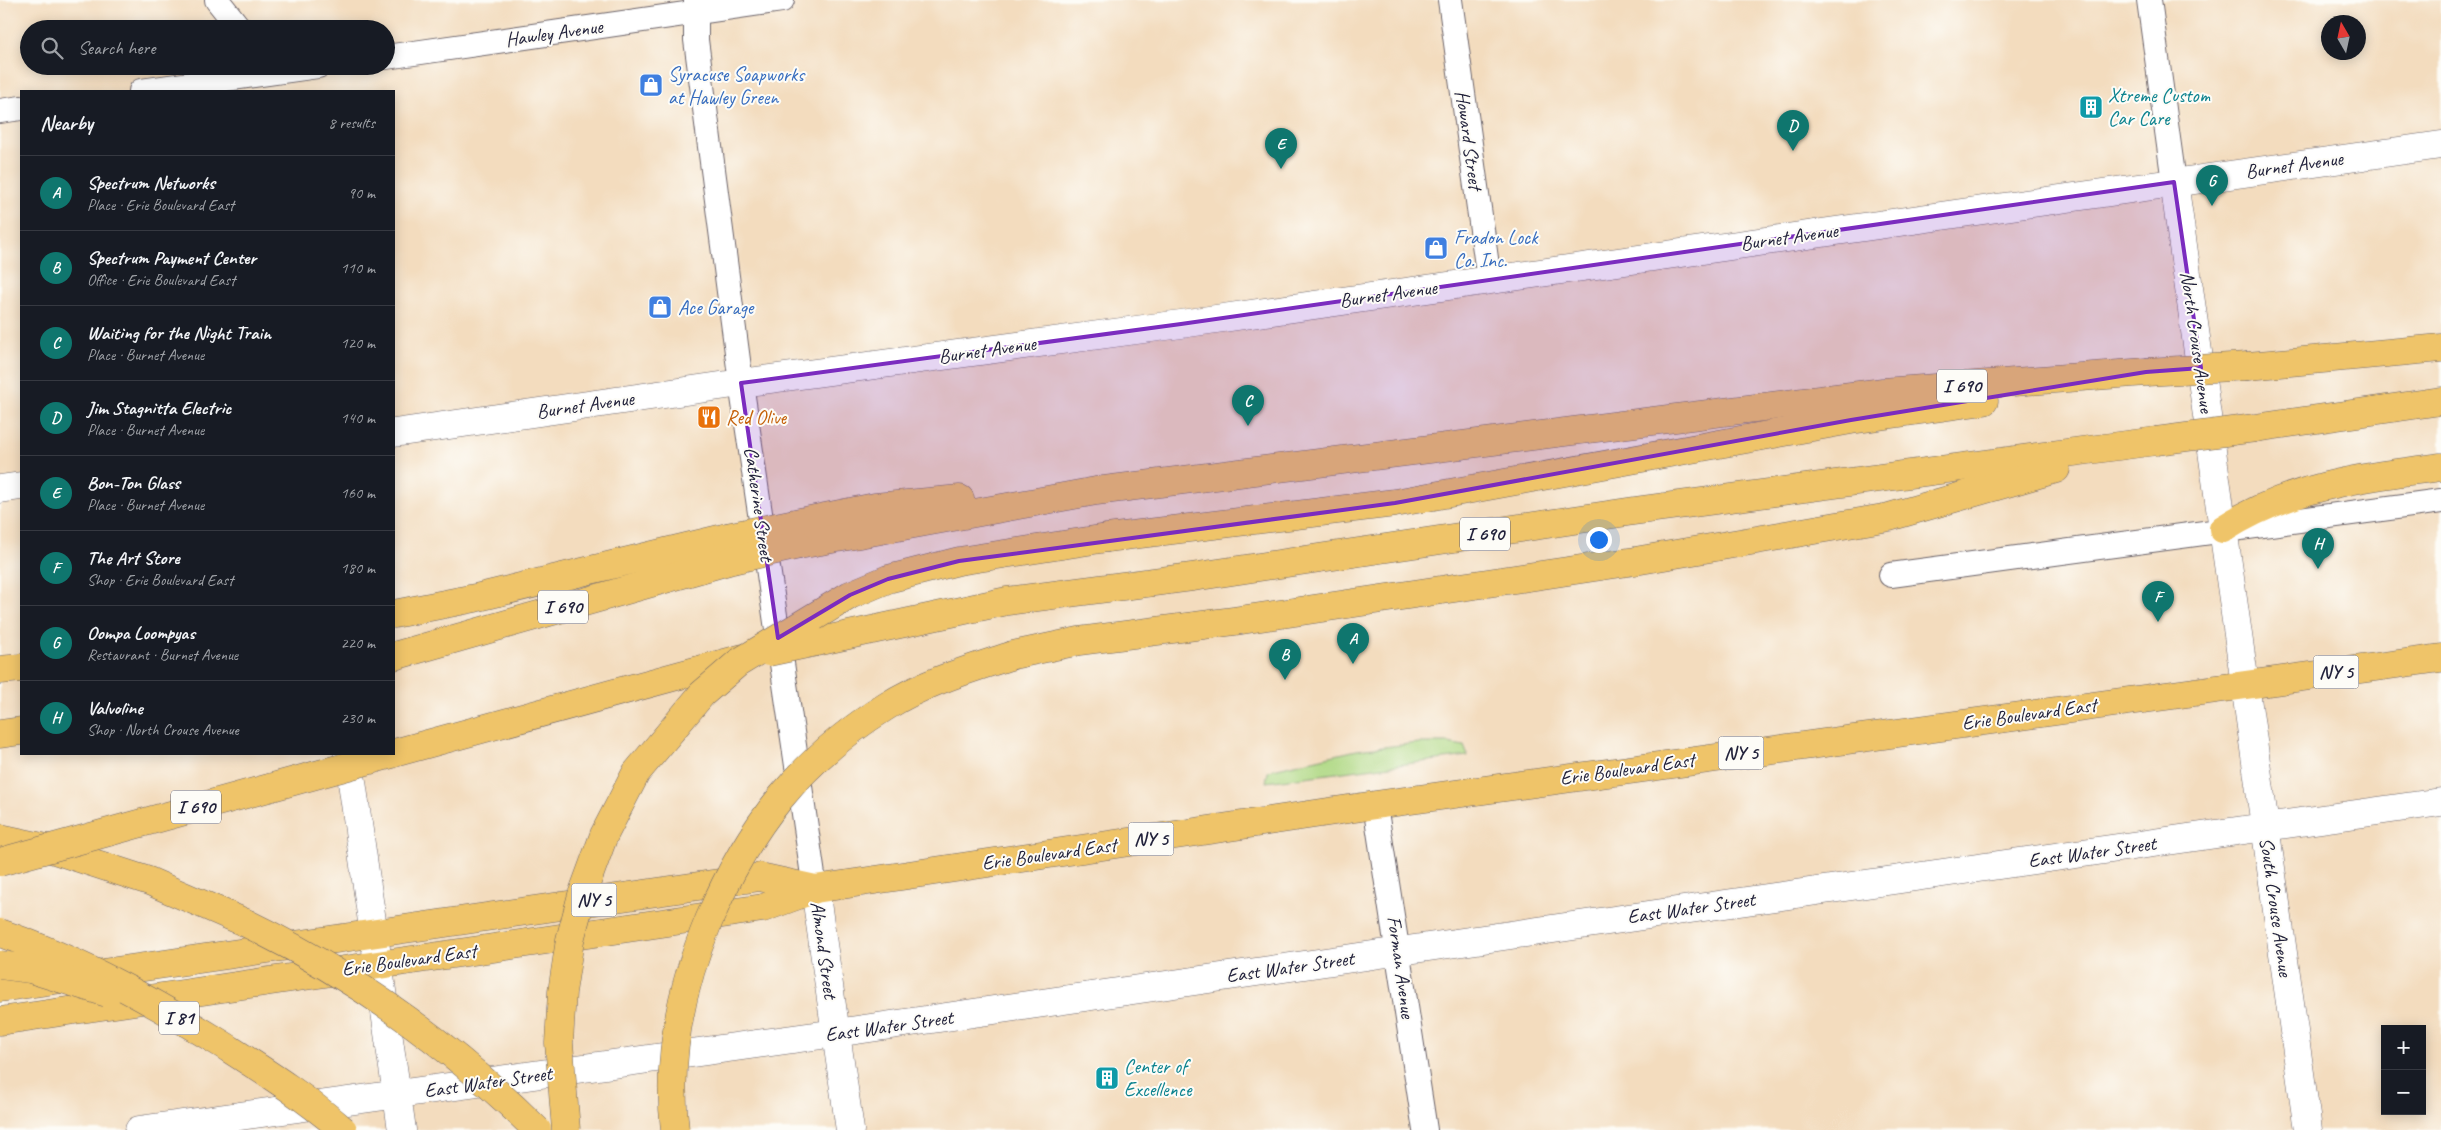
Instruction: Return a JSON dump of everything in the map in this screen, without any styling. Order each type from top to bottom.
[{"type":"main road","name":"I 690","points":[[395,656],[730,549],[797,534],[1096,491],[1883,392],[2248,366],[2441,348]]},
{"type":"main road","points":[[566,1130],[559,1043],[562,992],[570,940],[582,895],[604,835],[636,773],[702,694],[738,663],[850,595],[888,579],[959,560],[1106,538],[1395,503],[1851,420],[2027,394],[2146,372]]},
{"type":"main road","name":"I 690","points":[[395,753],[743,658],[1007,601],[1192,577],[1644,510],[2256,428],[2441,401]]},
{"type":"main road","points":[[675,1130],[672,1108],[673,1047],[693,957],[726,879],[750,836],[771,808],[810,764],[849,731],[888,705],[930,684],[1013,655],[1079,641],[1234,621],[1636,561],[1889,517],[2156,441]]},
{"type":"main road","points":[[2224,529],[2264,506],[2316,488],[2370,476],[2441,467]]},
{"type":"main road","points":[[395,614],[730,549]]},
{"type":"main road","name":"Erie Boulevard East","points":[[0,1021],[763,908],[815,889],[1375,805],[2441,658]]},
{"type":"main road","points":[[0,670],[20,668]]},
{"type":"main road","points":[[0,734],[20,731]]},
{"type":"main road","name":"I 690","points":[[0,862],[389,755]]},
{"type":"main road","points":[[0,838],[51,849],[149,881],[246,923],[360,988],[430,1037],[499,1092],[537,1130]]},
{"type":"main road","name":"Erie Boulevard East","points":[[0,988],[373,932],[760,877],[815,889]]},
{"type":"main road","name":"I 81","points":[[0,933],[62,956],[188,1023],[308,1100],[343,1130]]},
{"type":"main road","points":[[0,965],[30,969],[121,998],[188,1023]]},
{"type":"street","points":[[217,0],[233,20]]},
{"type":"street","name":"Hawley Avenue","points":[[395,55],[701,4],[782,0]]},
{"type":"street","name":"Howard Street","points":[[1450,0],[1489,280]]},
{"type":"street","name":"North Crouse Avenue","points":[[2149,0],[2245,684]]},
{"type":"street","name":"Catherine Street","points":[[701,4],[696,40],[742,382],[815,889]]},
{"type":"street","points":[[150,90],[271,75]]},
{"type":"street","points":[[0,111],[20,108]]},
{"type":"street","name":"Burnet Avenue","points":[[395,433],[742,382],[1182,324],[2441,144]]},
{"type":"street","points":[[0,489],[20,486]]},
{"type":"street","points":[[1890,575],[2441,501]]},
{"type":"street","name":"South Crouse Avenue","points":[[2245,684],[2308,1130]]},
{"type":"street","points":[[348,755],[402,1130]]},
{"type":"street","name":"East Water Street","points":[[139,1130],[836,1033],[2441,802]]},
{"type":"street","name":"Forman Avenue","points":[[1375,805],[1425,1130]]},
{"type":"street","name":"Almond Street","points":[[815,889],[850,1130]]},
{"type":"highlighted area","points":[[2174,182],[2201,368],[2146,372],[1851,420],[1395,503],[959,561],[888,579],[850,595],[778,638],[741,383],[1181,324]]},
{"type":"green space","points":[[1419,743],[1448,743],[1464,746],[1468,756],[1266,782],[1268,772],[1273,769],[1357,750]]},
{"type":"place","name":"Syracuse Soapworks at Hawley Green","points":[[651,85]]},
{"type":"place","name":"Xtreme Custom Car Care","points":[[2091,107]]},
{"type":"place","name":"Jim Stagnitta Electric","points":[[1793,151]]},
{"type":"place","name":"Bon-Ton Glass","points":[[1281,169]]},
{"type":"place","name":"Oompa Loompyas","points":[[2212,206]]},
{"type":"place","name":"Fradon Lock Co. Inc.","points":[[1436,248]]},
{"type":"place","name":"Ace Garage","points":[[660,307]]},
{"type":"place","name":"Red Olive","points":[[709,417]]},
{"type":"place","name":"Waiting for the Night Train","points":[[1248,426]]},
{"type":"place","name":"Valvoline","points":[[2318,569]]},
{"type":"place","name":"The Art Store","points":[[2158,622]]},
{"type":"place","name":"Spectrum Networks","points":[[1353,664]]},
{"type":"place","name":"Spectrum Payment Center","points":[[1285,680]]},
{"type":"place","name":"Center of Excellence","points":[[1107,1078]]}]
